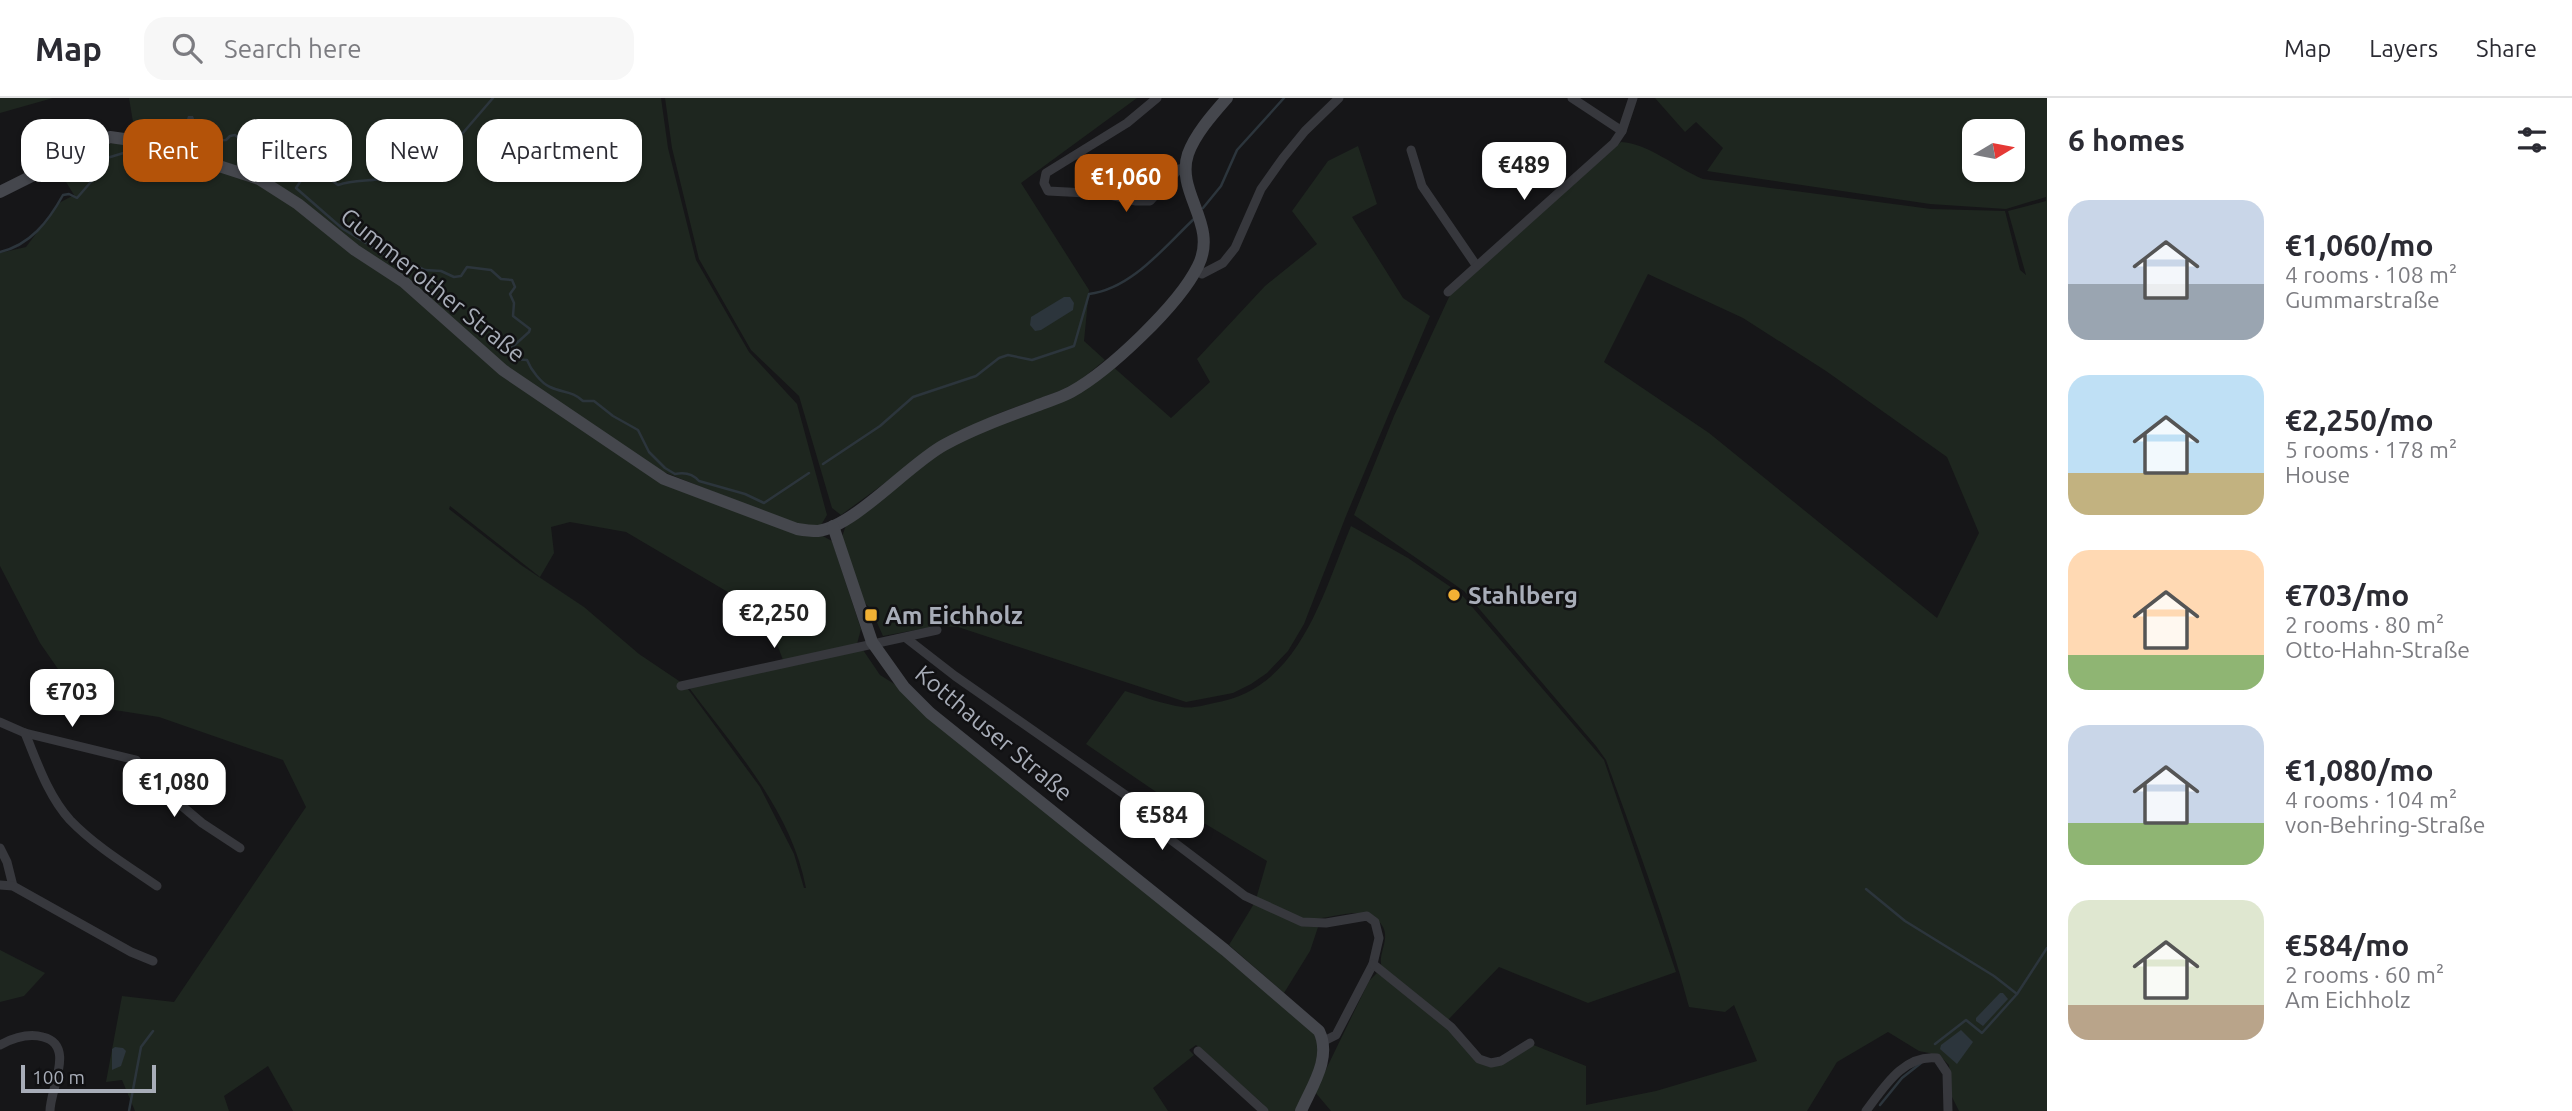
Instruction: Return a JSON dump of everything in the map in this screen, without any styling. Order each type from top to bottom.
[{"type":"street","points":[[1157,98],[1127,123],[1046,173],[1044,183],[1048,191],[1106,194],[1136,201],[1150,201],[1180,169],[1186,167]]},
{"type":"street","points":[[833,526],[845,520],[942,445],[1069,393],[1084,384],[1138,338],[1173,301],[1196,271],[1204,254],[1205,238],[1188,185],[1188,154],[1209,119],[1227,98]]},
{"type":"street","points":[[1196,271],[1202,274],[1223,263],[1235,248],[1261,189],[1305,131],[1339,98]]},
{"type":"street","points":[[1572,98],[1622,131]]},
{"type":"street","points":[[1448,292],[1614,143],[1622,131],[1633,98]]},
{"type":"street","name":"Gummerother Straße","points":[[0,192],[110,137],[145,142],[259,179],[298,204],[355,250],[404,282],[503,370],[664,479],[797,529],[818,531],[833,526]]},
{"type":"street","points":[[1411,150],[1422,186],[1476,265]]},
{"type":"street","name":"Kotthauser Straße","points":[[833,526],[872,642],[885,664],[904,687],[930,713],[1313,1024],[1324,1041]]},
{"type":"street","points":[[681,686],[872,642],[906,638],[937,630]]},
{"type":"street","points":[[906,638],[955,676],[1135,801],[1146,821],[1245,896],[1302,922],[1326,923],[1367,916],[1375,922],[1379,938],[1373,964],[1336,1035],[1324,1041],[1321,1068],[1301,1111]]},
{"type":"street","points":[[0,722],[25,733],[136,760],[150,779],[240,849]]},
{"type":"street","points":[[25,733],[43,778],[69,819],[110,853],[157,886]]},
{"type":"street","points":[[0,848],[13,886]]},
{"type":"street","points":[[0,885],[13,886],[153,961]]},
{"type":"street","points":[[1373,964],[1451,1027],[1479,1059],[1491,1063],[1501,1061],[1530,1043]]},
{"type":"street","points":[[0,1045],[34,1035],[49,1038],[59,1047],[61,1059],[50,1100],[50,1111]]},
{"type":"street","points":[[1198,1051],[1264,1111]]},
{"type":"street","points":[[1866,1111],[1889,1080],[1918,1058],[1930,1057],[1937,1058],[1944,1064],[1947,1073],[1948,1111]]},
{"type":"shaded area","points":[[0,98],[53,98],[0,113]]},
{"type":"shaded area","points":[[129,98],[661,98],[668,148],[696,260],[749,352],[797,404],[827,515],[821,525],[799,526],[664,472],[662,483],[819,534],[832,541],[861,629],[857,644],[783,660],[771,628],[755,608],[626,532],[570,522],[551,527],[554,553],[540,577],[450,506],[449,509],[521,565],[584,607],[639,654],[685,685],[760,787],[794,854],[804,888],[798,859],[774,805],[687,685],[863,650],[880,675],[896,685],[1313,1029],[1320,1050],[1315,1070],[1297,1111],[1267,1111],[1263,1104],[1196,1045],[1189,1050],[1194,1055],[1153,1088],[1168,1111],[293,1111],[268,1066],[224,1096],[229,1111],[135,1111],[122,1080],[106,1082],[122,996],[174,1002],[306,807],[283,760],[159,717],[83,705],[40,643],[0,566],[0,253],[26,247],[59,203],[74,195],[66,182],[109,182],[109,144],[112,143],[123,144],[123,182],[223,182],[223,119],[132,119]]},
{"type":"shaded area","points":[[665,98],[1137,98],[1021,183],[1089,290],[1084,341],[1105,360],[1073,386],[997,414],[941,442],[841,515],[832,508],[799,396],[751,350],[699,259],[672,148]]},
{"type":"shaded area","points":[[1655,98],[2047,98],[2047,1111],[1959,1111],[1952,1097],[1949,1065],[1939,1055],[1919,1051],[1888,1032],[1837,1062],[1807,1111],[1331,1111],[1315,1092],[1369,981],[1377,973],[1424,1005],[1492,1064],[1531,1044],[1586,1066],[1586,1105],[1656,1091],[1757,1061],[1734,1005],[1725,1012],[1689,1007],[1671,944],[1639,852],[1606,760],[1596,746],[1464,591],[1354,515],[1394,416],[1450,295],[1621,142],[1642,147],[1703,179],[1931,209],[2005,211],[2020,270],[2026,275],[2008,211],[2046,201],[2046,197],[2006,209],[1930,204],[1707,171],[1723,148],[1696,122],[1685,132]],"holes":[[[1648,274],[1743,318],[1826,371],[1947,457],[1979,533],[1937,618],[1709,433],[1604,362]]]},
{"type":"shaded area","points":[[1358,146],[1377,204],[1352,217],[1403,298],[1430,316],[1304,624],[1288,651],[1267,673],[1233,693],[1186,702],[958,627],[937,626],[883,636],[871,609],[863,601],[842,537],[846,525],[945,449],[1111,365],[1171,418],[1210,382],[1197,359],[1265,286],[1317,244],[1292,211],[1328,161]]},
{"type":"shaded area","points":[[1064,297],[1070,297],[1074,303],[1073,310],[1035,331],[1030,325],[1031,317]]},
{"type":"shaded area","points":[[1351,526],[1408,558],[1461,594],[1604,760],[1676,972],[1588,1003],[1499,967],[1446,1022],[1382,968],[1385,932],[1376,919],[1359,913],[1317,919],[1301,918],[1256,899],[1267,861],[1184,811],[1086,744],[1125,691],[1190,708],[1243,694],[1268,679],[1304,635],[1318,609]]},
{"type":"shaded area","points":[[1255,902],[1318,927],[1310,951],[1284,993],[1229,945]]},
{"type":"shaded area","points":[[0,950],[45,973],[24,996],[0,1002]]},
{"type":"shaded area","points":[[2000,993],[2008,999],[1983,1026],[1976,1018]]},
{"type":"shaded area","points":[[1961,1030],[1973,1042],[1957,1064],[1940,1049],[1941,1045]]},
{"type":"shaded area","points":[[115,1047],[126,1051],[121,1066],[112,1070],[112,1049]]},
{"type":"waterway","points":[[352,182],[390,177],[394,146],[462,134],[493,98]]},
{"type":"waterway","points":[[1203,208],[1221,186],[1237,150],[1284,98]]},
{"type":"waterway","points":[[223,140],[235,135],[241,140],[250,137],[256,130],[265,131],[288,146],[301,144],[308,170],[296,188],[343,229],[389,257],[454,277],[461,276],[467,267],[491,270],[501,279],[512,280],[515,287],[510,294],[514,303],[513,316],[530,329],[509,350],[512,359],[527,360],[537,376],[547,385],[575,395],[583,401],[594,401],[638,430],[649,452],[675,474],[688,474],[699,481],[745,494],[764,503],[809,473]]},
{"type":"waterway","points":[[0,252],[29,238],[51,214],[63,195],[69,194],[77,198],[107,158],[123,153]]},
{"type":"waterway","points":[[334,182],[338,185],[351,182]]},
{"type":"waterway","points":[[823,464],[880,426],[913,397],[976,376],[999,358],[1008,355],[1032,360],[1074,346],[1089,294],[1105,290],[1134,275],[1195,218]]},
{"type":"waterway","points":[[1866,889],[1905,921],[1994,976],[2017,994]]},
{"type":"waterway","points":[[1935,1044],[1966,1020],[1982,1033],[2017,994],[2047,948]]},
{"type":"waterway","points":[[129,1111],[141,1047],[153,1031]]},
{"type":"waterway","points":[[1880,1105],[1902,1078],[1921,1063]]},
{"type":"place","name":"Stahlberg","points":[[1454,595]]},
{"type":"place","name":"Am Eichholz","points":[[871,615]]}]
